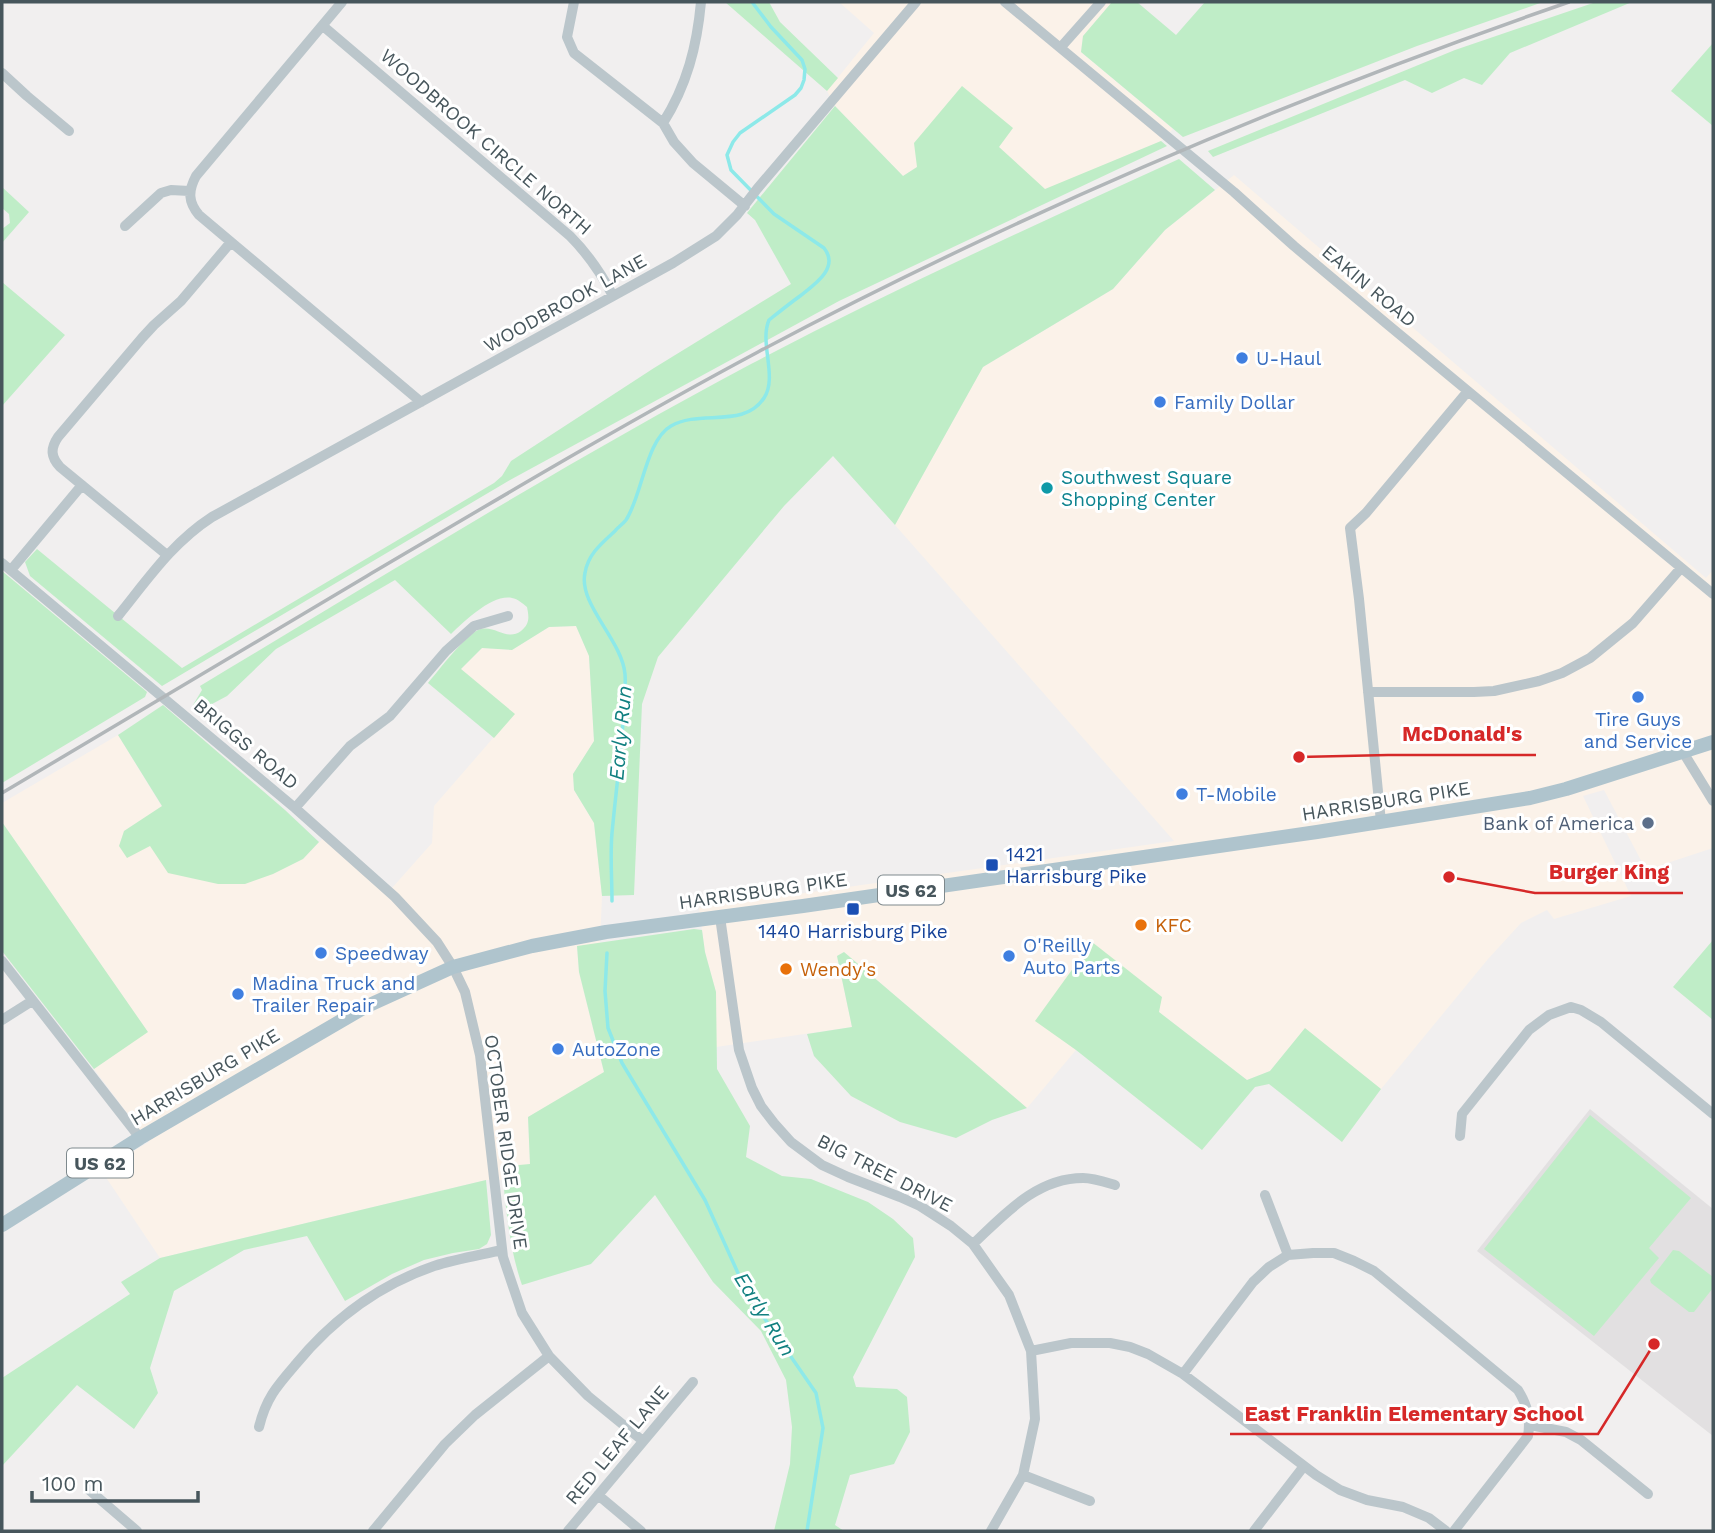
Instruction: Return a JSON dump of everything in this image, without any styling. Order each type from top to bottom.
[{"type":"main road","name":"HARRISBURG PIKE","points":[[2,1225],[140,1138],[365,1007],[453,967],[568,938],[606,932],[1381,822],[1530,798],[1566,789],[1713,741]]},
{"type":"street","points":[[342,2],[196,176],[190,191],[191,203],[199,215],[421,402]]},
{"type":"street","points":[[574,2],[567,37],[574,53],[663,123],[674,142],[694,163],[751,197]]},
{"type":"street","points":[[663,123],[690,69],[698,35],[701,2]]},
{"type":"street","name":"WOODBROOK LANE","points":[[118,616],[176,544],[212,517],[613,296],[716,236],[916,2]]},
{"type":"street","name":"EAKIN ROAD","points":[[1005,2],[1713,594]]},
{"type":"street","points":[[1062,47],[1101,2]]},
{"type":"street","name":"WOODBROOK CIRCLE NORTH","points":[[323,26],[563,229],[587,253],[613,296]]},
{"type":"street","points":[[2,73],[69,131]]},
{"type":"street","points":[[125,226],[161,193],[171,190],[190,191]]},
{"type":"street","points":[[167,555],[55,461],[53,444],[142,338],[181,301],[231,242]]},
{"type":"street","points":[[1381,822],[1350,528],[1362,518],[1468,391]]},
{"type":"street","points":[[6,567],[82,485]]},
{"type":"street","name":"BRIGGS ROAD","points":[[6,567],[295,808],[396,897],[437,942],[453,967]]},
{"type":"street","points":[[1368,692],[1494,691],[1562,673],[1590,658],[1633,623],[1681,568]]},
{"type":"street","points":[[295,808],[350,746],[390,716],[446,651],[474,626],[508,616]]},
{"type":"street","points":[[1684,752],[1713,802]]},
{"type":"street","name":"BIG TREE DRIVE","points":[[720,917],[739,1050],[761,1106],[791,1142],[822,1165],[920,1206],[951,1226],[973,1244],[1009,1295],[1031,1350],[1035,1419],[1023,1475],[991,1531]]},
{"type":"street","points":[[2,961],[140,1138]]},
{"type":"street","name":"OCTOBER RIDGE DRIVE","points":[[453,967],[465,992],[480,1055],[503,1257],[522,1313],[549,1356],[588,1396],[643,1441]]},
{"type":"street","points":[[1573,994],[1576,1009]]},
{"type":"street","points":[[2,1020],[32,1001]]},
{"type":"street","points":[[1460,1136],[1462,1114],[1529,1030],[1549,1014],[1576,1009],[1601,1022],[1713,1114]]},
{"type":"street","points":[[973,1244],[1033,1192],[1077,1178],[1115,1185]]},
{"type":"street","points":[[1265,1195],[1287,1255]]},
{"type":"street","points":[[259,1427],[263,1411],[276,1387],[308,1349],[358,1305],[384,1288],[435,1266],[502,1250]]},
{"type":"street","points":[[1183,1374],[1253,1282],[1287,1255],[1334,1253],[1374,1271],[1518,1390],[1528,1411],[1528,1436],[1454,1531]]},
{"type":"street","points":[[1031,1350],[1071,1343],[1110,1343],[1148,1354],[1183,1374],[1340,1490],[1367,1500],[1404,1507],[1429,1518],[1446,1531]]},
{"type":"street","points":[[373,1531],[445,1444],[475,1415],[549,1356]]},
{"type":"street","name":"RED LEAF LANE","points":[[568,1531],[694,1382]]},
{"type":"street","points":[[1530,1425],[1566,1432],[1581,1440],[1648,1494]]},
{"type":"street","points":[[1255,1531],[1304,1466]]},
{"type":"street","points":[[1023,1475],[1090,1502]]},
{"type":"street","points":[[88,1489],[137,1531]]},
{"type":"street","points":[[598,1495],[641,1531]]},
{"type":"shaded area","points":[[839,2],[1112,2],[1083,36],[1081,52],[1173,129],[1161,141],[1045,190],[998,146],[1013,128],[917,167],[903,176],[835,106],[827,91],[874,33]]},
{"type":"shaded area","points":[[1234,175],[1706,578],[1713,570],[1713,848],[1646,870],[1604,790],[1583,796],[1631,896],[1554,919],[1547,910],[1521,923],[1381,1089],[1305,1029],[1270,1071],[1247,1080],[1159,1012],[1036,1020],[1076,1050],[1027,1108],[844,952],[837,956],[852,1027],[716,1047],[716,992],[705,952],[699,908],[1174,841],[895,525],[983,367],[1113,289],[1165,230]]},
{"type":"shaded area","points":[[576,626],[589,656],[594,742],[573,774],[574,790],[594,823],[602,896],[600,943],[577,947],[579,972],[604,1073],[528,1117],[530,1165],[508,1180],[486,1180],[160,1258],[101,1170],[149,1142],[94,1069],[147,1031],[2,822],[2,803],[118,735],[162,807],[124,831],[150,846],[303,859],[327,834],[392,888],[432,843],[434,806],[514,714],[461,669],[482,648],[512,650],[549,627]]},
{"type":"shaded area","points":[[1590,1109],[1713,1209],[1713,1436],[1477,1251]]},
{"type":"green space","points":[[725,2],[769,2],[780,22],[838,78],[827,91]]},
{"type":"green space","points":[[1112,2],[1137,2],[1176,35],[1205,2],[1543,2],[1417,46],[1183,137],[1081,52],[1083,36]]},
{"type":"green space","points":[[1596,2],[1632,2],[1510,53],[1482,85],[1464,78],[1432,93],[1405,80],[1213,157],[1208,151],[1455,50]]},
{"type":"green space","points":[[1713,43],[1713,126],[1671,91]]},
{"type":"green space","points":[[962,86],[1013,128],[999,147],[1045,189],[1161,141],[1167,146],[839,301],[510,480],[162,686],[30,576],[25,562],[37,549],[182,668],[494,483],[511,461],[654,368],[791,284],[755,220],[747,213],[835,106],[903,176],[917,167],[914,143]]},
{"type":"green space","points":[[1179,159],[1215,190],[1165,230],[1113,289],[983,367],[895,525],[833,456],[784,506],[658,657],[642,704],[634,895],[602,896],[594,823],[574,790],[573,774],[594,741],[589,656],[576,626],[549,627],[512,650],[482,648],[461,669],[515,714],[494,738],[428,683],[459,646],[478,630],[484,628],[505,634],[521,631],[528,620],[527,607],[516,599],[504,598],[488,604],[451,634],[395,580],[276,649],[227,696],[199,711],[193,705],[202,690],[200,686],[473,522],[681,402],[910,284]]},
{"type":"green space","points":[[2,187],[29,212],[2,243],[2,229],[10,223],[9,214],[2,208]]},
{"type":"green space","points":[[2,282],[65,335],[2,406]]},
{"type":"green space","points":[[2,571],[147,692],[145,697],[2,783]]},
{"type":"green space","points":[[163,705],[319,842],[303,859],[245,884],[218,884],[168,873],[150,846],[127,858],[119,846],[124,831],[162,806],[118,735]]},
{"type":"green space","points":[[2,822],[148,1032],[94,1069],[2,951]]},
{"type":"green space","points":[[702,930],[716,992],[717,1069],[750,1126],[746,1157],[782,1176],[811,1179],[868,1202],[893,1219],[913,1238],[915,1257],[853,1377],[856,1387],[897,1389],[907,1397],[910,1432],[894,1464],[850,1475],[835,1525],[844,1531],[774,1531],[790,1464],[792,1427],[786,1380],[761,1331],[713,1282],[655,1195],[591,1264],[522,1285],[515,1259],[503,1180],[508,1179],[508,1166],[530,1164],[528,1117],[604,1072],[579,972],[577,946]]},
{"type":"green space","points":[[1713,940],[1713,1020],[1673,987]]},
{"type":"green space","points":[[1092,942],[1162,997],[1159,1012],[1247,1080],[1270,1071],[1305,1028],[1381,1089],[1342,1142],[1269,1084],[1255,1087],[1202,1150],[1076,1050],[1035,1021]]},
{"type":"green space","points":[[844,952],[1027,1108],[992,1120],[956,1138],[900,1122],[851,1096],[814,1056],[807,1034],[852,1027],[837,956]]},
{"type":"green space","points":[[1590,1115],[1691,1198],[1649,1248],[1659,1258],[1594,1336],[1484,1249]]},
{"type":"green space","points":[[486,1180],[491,1235],[487,1244],[479,1249],[424,1260],[392,1274],[345,1301],[307,1236],[244,1250],[174,1291],[150,1368],[158,1393],[134,1429],[77,1385],[2,1466],[2,1378],[130,1294],[121,1282],[160,1258]]},
{"type":"green space","points":[[1673,1250],[1679,1251],[1713,1277],[1713,1288],[1694,1312],[1689,1312],[1651,1283],[1650,1280]]},
{"type":"waterway","name":"Early Run","points":[[612,901],[611,841],[622,738],[625,674],[616,648],[588,597],[585,573],[589,560],[632,510],[650,456],[663,433],[683,421],[745,413],[764,398],[769,380],[766,339],[769,320],[818,281],[829,262],[824,248],[774,214],[731,170],[727,155],[740,133],[795,95],[804,80],[802,60],[752,2]]},
{"type":"waterway","name":"Early Run","points":[[607,953],[605,991],[608,1028],[622,1063],[705,1200],[747,1293],[816,1393],[823,1428],[807,1531]]},
{"type":"railway","points":[[2,793],[561,462],[708,379],[856,301],[1157,161],[1362,78],[1569,2]]},
{"type":"place","name":"U-Haul","points":[[1242,358]]},
{"type":"place","name":"Family Dollar","points":[[1160,402]]},
{"type":"place","name":"Southwest Square Shopping Center","points":[[1047,488]]},
{"type":"place","name":"Tire Guys and Service","points":[[1638,697]]},
{"type":"place","name":"McDonald's","points":[[1299,757]]},
{"type":"place","name":"T-Mobile","points":[[1182,794]]},
{"type":"place","name":"Bank of America","points":[[1648,823]]},
{"type":"place","name":"1421 Harrisburg Pike","points":[[992,865]]},
{"type":"place","name":"Burger King","points":[[1449,877]]},
{"type":"place","name":"1440 Harrisburg Pike","points":[[853,909]]},
{"type":"place","name":"KFC","points":[[1141,925]]},
{"type":"place","name":"Speedway","points":[[321,953]]},
{"type":"place","name":"O'Reilly Auto Parts","points":[[1009,956]]},
{"type":"place","name":"Wendy's","points":[[786,969]]},
{"type":"place","name":"Madina Truck and Trailer Repair","points":[[238,994]]},
{"type":"place","name":"AutoZone","points":[[558,1049]]},
{"type":"place","name":"East Franklin Elementary School","points":[[1654,1344]]}]
